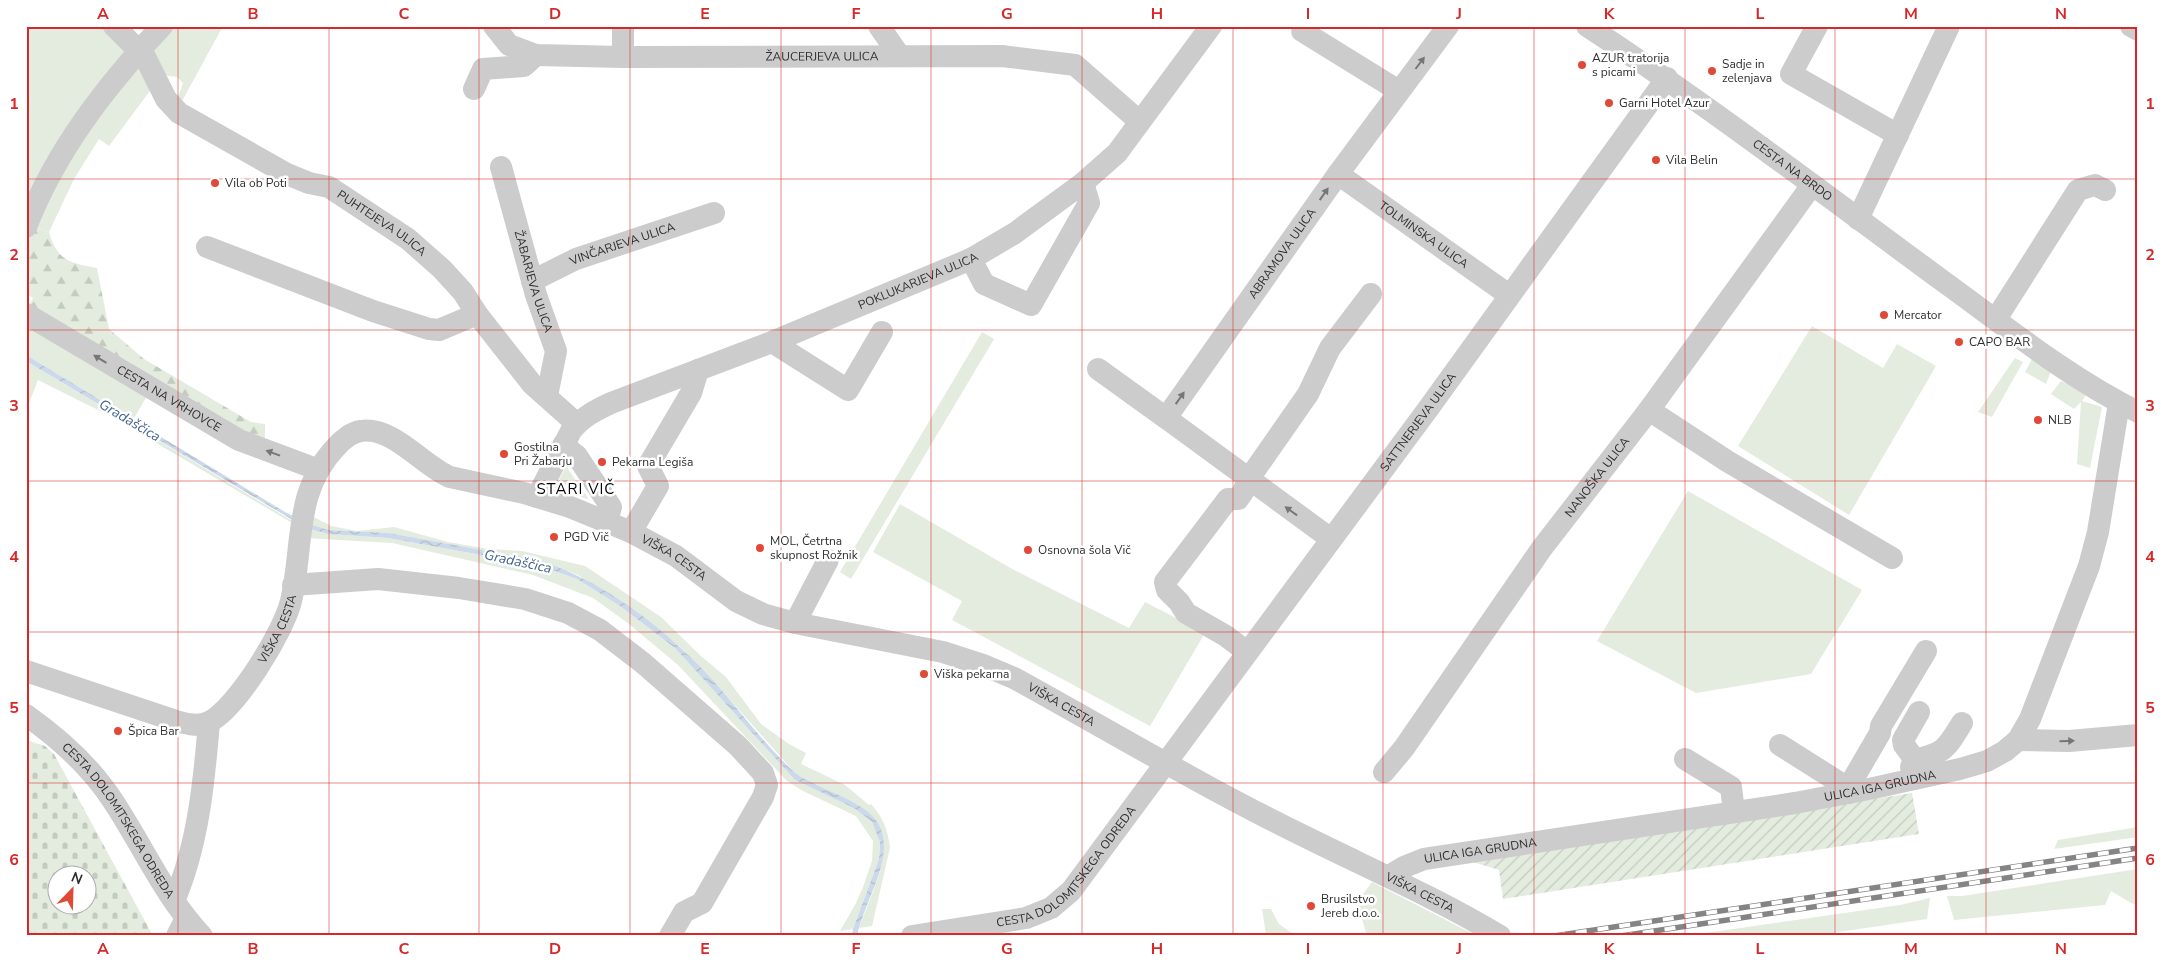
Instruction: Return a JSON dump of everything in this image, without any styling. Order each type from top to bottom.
[{"type":"street","name":"PUHTEJEVA ULICA","points":[[114,26],[139,50],[149,64],[166,99],[179,113],[287,174],[309,183],[328,186],[408,239],[442,269],[463,292],[477,314],[532,384],[577,424]]},
{"type":"street","points":[[26,227],[49,178],[86,117],[106,88],[162,26]]},
{"type":"street","name":"ŽAUCERJEVA ULICA","points":[[494,26],[509,45],[536,55],[623,57],[1002,56],[1075,65],[1139,121]]},
{"type":"street","points":[[623,26],[623,57]]},
{"type":"street","points":[[879,26],[899,55]]},
{"type":"street","name":"POKLUKARJEVA ULICA","points":[[563,445],[577,424],[591,413],[612,403],[772,342],[971,259],[1015,233],[1083,183],[1117,153],[1211,26]]},
{"type":"street","name":"ABRAMOVA ULICA","points":[[1166,418],[1338,174],[1448,26]]},
{"type":"street","name":"CESTA NA BRDO","points":[[1586,26],[1667,78],[2051,359],[2129,407]]},
{"type":"street","points":[[1817,26],[1791,74],[1898,135]]},
{"type":"street","points":[[1858,219],[1949,26]]},
{"type":"street","points":[[2131,26],[2138,30]]},
{"type":"street","points":[[1302,31],[1399,91]]},
{"type":"street","points":[[474,89],[484,69],[524,66],[536,55]]},
{"type":"street","name":"SATTNERJEVA ULICA","points":[[1167,762],[1428,409],[1667,78]]},
{"type":"street","name":"ŽABARJEVA ULICA","points":[[501,167],[541,314],[556,352],[547,396]]},
{"type":"street","name":"TOLMINSKA ULICA","points":[[1338,174],[1509,295]]},
{"type":"street","points":[[971,259],[984,284],[1031,304],[1090,203],[1083,183]]},
{"type":"street","name":"NANOŠKA ULICA","points":[[1384,772],[1404,748],[1542,548],[1649,410],[1812,185]]},
{"type":"street","points":[[1996,320],[2078,190],[2094,185],[2105,190]]},
{"type":"street","name":"VINČARJEVA ULICA","points":[[532,281],[576,259],[714,213]]},
{"type":"street","points":[[207,247],[365,308],[429,329],[439,330],[477,314]]},
{"type":"street","points":[[1247,652],[1226,636],[1186,613],[1179,602],[1167,590],[1165,582],[1228,498],[1238,499],[1248,480],[1308,394],[1330,348],[1371,294]]},
{"type":"street","name":"CESTA NA VRHOVCE","points":[[26,314],[232,436],[318,470]]},
{"type":"street","points":[[772,342],[848,390],[882,332]]},
{"type":"street","points":[[1098,369],[1331,539]]},
{"type":"street","points":[[631,532],[658,486],[648,466],[691,393],[698,370]]},
{"type":"street","name":"ULICA IGA GRUDNA","points":[[1389,876],[1404,867],[1424,859],[1734,812],[1848,790],[1910,761],[1987,762],[1997,757],[2018,740],[2030,719],[2090,566],[2129,407]]},
{"type":"street","points":[[1649,410],[1728,461],[1892,558]]},
{"type":"street","name":"VIŠKA CESTA","points":[[208,722],[223,711],[234,699],[272,644],[287,614],[303,511],[318,470],[340,443],[353,433],[362,430],[371,431],[400,443],[439,472],[450,477],[537,497],[631,532],[676,556],[749,608],[795,623],[943,652],[983,665],[1014,678],[1314,842],[1389,876],[1500,936]]},
{"type":"street","points":[[537,497],[563,445],[577,456],[611,507],[608,522]]},
{"type":"street","points":[[795,623],[828,560]]},
{"type":"street","points":[[293,585],[378,578],[459,588],[525,599],[568,613],[600,630],[643,663],[738,746],[763,773],[767,785],[763,796],[702,903],[684,912],[670,936]]},
{"type":"street","points":[[1780,745],[1848,790],[1880,733],[1881,726],[1926,651]]},
{"type":"street","points":[[26,671],[176,722],[192,726],[208,722],[206,767],[179,918]]},
{"type":"street","points":[[1910,761],[1904,735],[1918,712]]},
{"type":"street","name":"CESTA DOLOMITSKEGA ODREDA","points":[[26,715],[64,745],[104,787],[121,812],[179,918],[202,936]]},
{"type":"street","points":[[1910,761],[1942,752],[1962,722]]},
{"type":"street","points":[[1880,733],[1910,761]]},
{"type":"street","points":[[2018,740],[2069,741],[2138,735]]},
{"type":"street","points":[[1685,759],[1731,787],[1734,812]]},
{"type":"street","name":"CESTA DOLOMITSKEGA ODREDA","points":[[912,936],[1026,918],[1043,912],[1059,903],[1082,878],[1167,762]]},
{"type":"green space","points":[[26,26],[109,26],[128,48],[26,212]]},
{"type":"green space","points":[[169,26],[223,26],[181,103],[178,97],[183,83],[177,77],[162,75],[147,50]]},
{"type":"green space","points":[[138,59],[152,88],[109,146],[99,139],[74,179],[49,232],[31,225],[41,204]]},
{"type":"green space","points":[[31,225],[49,232],[56,249],[66,259],[97,268],[109,329],[144,359],[251,422],[265,424],[265,441],[252,438],[28,308],[33,298],[26,293],[26,236]]},
{"type":"green space","points":[[26,322],[147,396],[133,420],[26,355]]},
{"type":"green space","points":[[1812,326],[1883,368],[1897,344],[1936,366],[1849,515],[1738,446]]},
{"type":"green space","points":[[982,332],[994,339],[851,579],[840,572]]},
{"type":"green space","points":[[2015,358],[2023,362],[1992,417],[1978,412]]},
{"type":"green space","points":[[2032,359],[2051,371],[2046,384],[2025,372]]},
{"type":"green space","points":[[26,361],[294,522],[294,524],[112,417],[38,380],[26,411]]},
{"type":"green space","points":[[2061,381],[2088,392],[2082,401],[2102,407],[2090,468],[2077,464],[2081,402],[2074,409],[2051,394]]},
{"type":"green space","points":[[566,466],[587,499],[568,492],[574,483],[569,480],[562,490],[555,488]]},
{"type":"green space","points":[[1688,491],[1862,590],[1811,674],[1696,693],[1597,641]]},
{"type":"green space","points":[[900,504],[1014,570],[1129,628],[1145,602],[1205,633],[1150,726],[952,620],[962,601],[873,552]]},
{"type":"green space","points":[[308,514],[331,526],[357,531],[394,527],[448,542],[489,549],[522,551],[585,566],[661,617],[702,657],[726,677],[761,724],[789,744],[806,753],[801,764],[845,785],[869,805],[871,804],[879,814],[888,835],[890,848],[872,926],[859,928],[873,892],[883,857],[883,841],[878,826],[867,812],[794,772],[709,676],[678,645],[639,615],[578,575],[542,561],[389,533],[328,530],[307,523]]},
{"type":"green space","points":[[306,528],[328,534],[388,538],[541,566],[577,579],[620,606],[675,648],[795,780],[854,808],[872,822],[880,841],[879,859],[853,929],[840,931],[863,887],[872,861],[873,841],[856,816],[803,791],[787,781],[678,665],[629,624],[593,598],[533,575],[392,543],[305,538]]},
{"type":"green space","points":[[26,740],[45,746],[54,754],[153,936],[26,936]]},
{"type":"green space","points":[[1912,793],[1919,834],[1503,899],[1499,870],[1473,862]]},
{"type":"green space","points":[[2138,827],[2138,837],[2054,849],[2058,840]]},
{"type":"green space","points":[[2138,869],[2138,903],[2133,904],[2111,891],[2105,905],[1954,920],[1947,896],[1962,896]]},
{"type":"green space","points":[[1372,882],[1477,936],[1367,936],[1357,902]]},
{"type":"green space","points":[[1930,898],[1927,919],[1811,936],[1685,936],[1900,905]]},
{"type":"green space","points":[[1262,909],[1271,909],[1279,924],[1296,936],[1262,936],[1266,935]]},
{"type":"water","name":"Gradaščica","points":[[26,355],[285,512],[307,523],[328,530],[389,533],[542,561],[566,570],[589,582],[633,609],[673,641],[710,677],[794,772],[810,782],[853,802],[876,820],[883,834],[884,851],[881,868],[857,936],[852,936],[853,929],[879,859],[880,842],[872,822],[854,808],[795,780],[675,648],[620,606],[577,579],[541,566],[388,538],[328,534],[306,528],[26,361]]},
{"type":"railway","points":[[1554,936],[2138,848]]},
{"type":"railway","points":[[1621,936],[2138,858]]},
{"type":"place","name":"AZUR tratorija s picami","points":[[1582,65]]},
{"type":"place","name":"Sadje in zelenjava","points":[[1712,71]]},
{"type":"place","name":"Garni Hotel Azur","points":[[1609,103]]},
{"type":"place","name":"Vila Belin","points":[[1656,160]]},
{"type":"place","name":"Vila ob Poti","points":[[215,183]]},
{"type":"place","name":"Mercator","points":[[1884,315]]},
{"type":"place","name":"CAPO BAR","points":[[1959,342]]},
{"type":"place","name":"NLB","points":[[2038,420]]},
{"type":"place","name":"Gostilna Pri Žabarju","points":[[504,454]]},
{"type":"place","name":"Pekarna Legiša","points":[[602,462]]},
{"type":"place","name":"PGD Vič","points":[[554,537]]},
{"type":"place","name":"MOL, Četrtna skupnost Rožnik","points":[[760,548]]},
{"type":"place","name":"Osnovna šola Vič","points":[[1028,550]]},
{"type":"place","name":"Viška pekarna","points":[[924,674]]},
{"type":"place","name":"Špica Bar","points":[[118,731]]},
{"type":"place","name":"Brusilstvo Jereb d.o.o.","points":[[1311,906]]},
{"type":"district","name":"STARI VIČ","points":[[576,489]]}]
